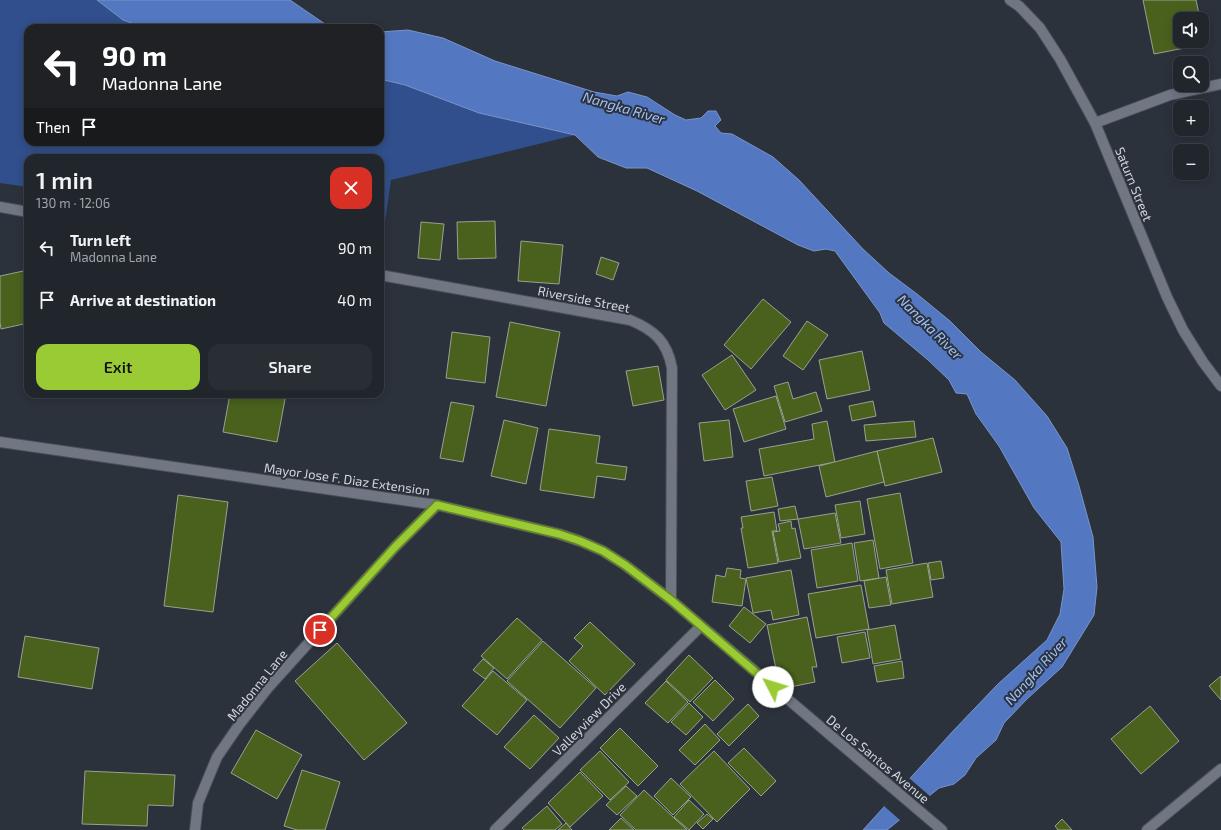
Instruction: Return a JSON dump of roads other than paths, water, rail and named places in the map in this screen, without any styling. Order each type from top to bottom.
[{"type":"street","name":"Saturn Street","points":[[1010,0],[1019,6],[1040,28],[1060,59],[1095,123],[1167,297],[1183,330],[1203,362],[1221,386]]},
{"type":"street","points":[[1095,123],[1170,94],[1221,84]]},
{"type":"street","points":[[0,206],[24,211]]},
{"type":"street","name":"Riverside Street","points":[[384,276],[630,320],[644,326],[658,337],[668,351],[672,368],[671,600]]},
{"type":"street","name":"Mayor Jose F. Diaz Extension","points":[[0,442],[437,505],[559,534],[603,551],[614,558],[671,600],[798,708]]},
{"type":"street","name":"Madonna Lane","points":[[194,830],[198,803],[217,757],[240,725],[267,689],[389,552],[437,505]]},
{"type":"street","name":"Valleyview Drive","points":[[495,830],[701,626]]},
{"type":"street","name":"De Los Santos Avenue","points":[[798,708],[942,830]]},
{"type":"street","points":[[1147,830],[1221,769]]},
{"type":"water","points":[[97,0],[290,0],[325,24],[134,24],[123,20]]},
{"type":"water","name":"Nangka River","points":[[408,30],[443,38],[495,61],[594,92],[617,96],[628,92],[647,97],[675,115],[686,120],[701,118],[708,111],[716,111],[721,120],[715,126],[721,133],[732,134],[773,157],[799,180],[863,249],[889,273],[950,321],[981,352],[1015,380],[1047,416],[1067,448],[1093,537],[1097,587],[1094,615],[1062,667],[1027,699],[1004,723],[996,740],[976,758],[965,775],[954,784],[939,788],[887,830],[863,830],[998,684],[1047,640],[1060,614],[1064,589],[1061,542],[1034,508],[999,446],[976,414],[967,394],[956,393],[949,380],[884,323],[880,313],[835,251],[826,249],[814,251],[798,245],[697,191],[647,168],[626,168],[598,157],[575,135],[479,113],[405,85],[384,80],[384,32]]}]
